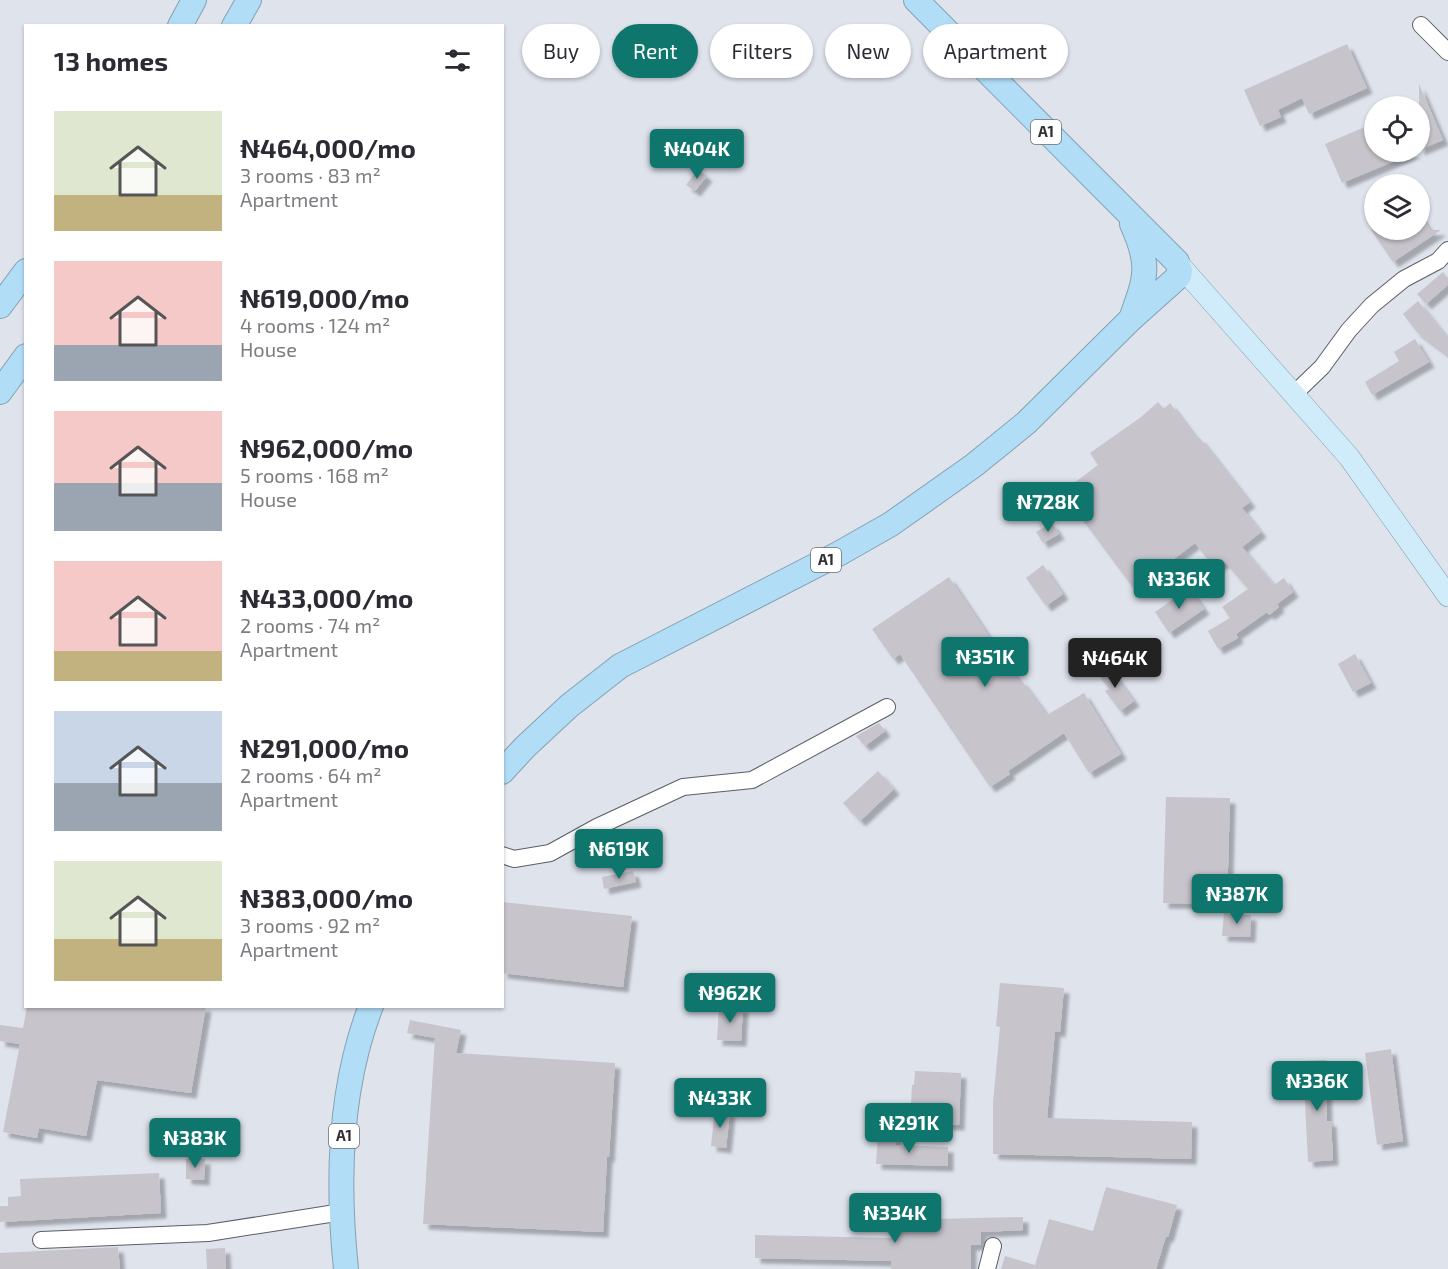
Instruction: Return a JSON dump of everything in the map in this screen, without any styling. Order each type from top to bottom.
[{"type":"highway","points":[[181,24],[194,0]]},
{"type":"highway","points":[[235,24],[249,0]]},
{"type":"highway","name":"A1","points":[[504,770],[569,706],[620,666],[840,553],[891,524],[973,466],[1026,423],[1131,319],[1175,282],[1180,271],[1177,262],[916,0]]},
{"type":"highway","name":"A1","points":[[1128,214],[1145,257],[1145,273],[1131,319]]},
{"type":"highway","points":[[0,306],[24,274]]},
{"type":"highway","points":[[0,392],[24,359]]},
{"type":"highway","name":"A1","points":[[345,1269],[342,1212],[343,1153],[352,1070],[370,1008]]},
{"type":"main road","points":[[1177,262],[1349,457],[1426,562],[1448,596]]},
{"type":"street","points":[[1421,25],[1448,52]]},
{"type":"street","points":[[1294,394],[1322,367],[1349,330],[1372,305],[1404,279],[1438,261],[1448,250]]},
{"type":"street","points":[[504,856],[514,859],[550,853],[597,827],[683,787],[752,780],[886,707]]},
{"type":"street","points":[[41,1240],[208,1233],[342,1212]]},
{"type":"street","points":[[987,1269],[993,1246]]},
{"type":"building","points":[[1347,44],[1367,88],[1309,114],[1302,98],[1278,110],[1281,117],[1260,126],[1244,90]]},
{"type":"building","points":[[1419,84],[1424,96],[1419,96]]},
{"type":"building","points":[[1430,110],[1443,140],[1430,145]]},
{"type":"building","points":[[1364,127],[1364,162],[1392,162],[1342,183],[1325,144]]},
{"type":"building","points":[[698,169],[707,176],[695,191],[686,185]]},
{"type":"building","points":[[1430,230],[1441,230],[1430,237]]},
{"type":"building","points":[[1378,240],[1426,240],[1393,262]]},
{"type":"building","points":[[1443,272],[1448,278],[1448,285],[1426,304],[1417,294]]},
{"type":"building","points":[[1418,301],[1448,339],[1448,355],[1417,332],[1403,314]]},
{"type":"building","points":[[1415,339],[1429,362],[1372,395],[1365,382],[1399,361],[1394,352]]},
{"type":"building","points":[[1158,402],[1164,409],[1170,403],[1250,502],[1242,508],[1261,532],[1242,547],[1274,585],[1284,578],[1293,592],[1277,604],[1279,607],[1269,615],[1267,612],[1236,634],[1238,638],[1218,649],[1208,631],[1230,618],[1222,607],[1248,589],[1224,561],[1215,569],[1195,543],[1134,589],[1062,492],[1098,465],[1090,453]]},
{"type":"building","points":[[1052,523],[1059,534],[1043,543],[1036,532]]},
{"type":"building","points":[[1043,565],[1063,594],[1046,606],[1026,578]]},
{"type":"building","points":[[949,577],[1019,681],[1021,680],[1047,715],[1084,693],[1121,754],[1089,773],[1064,733],[1008,771],[1010,774],[990,787],[900,654],[893,659],[872,629]]},
{"type":"building","points":[[1189,588],[1204,609],[1169,633],[1155,612]]},
{"type":"building","points":[[1355,654],[1371,683],[1353,692],[1338,664]]},
{"type":"building","points":[[1108,666],[1134,701],[1120,711],[1105,691],[1109,689],[1097,673]]},
{"type":"building","points":[[879,723],[885,731],[865,746],[856,736]]},
{"type":"building","points":[[878,771],[894,789],[860,821],[843,803]]},
{"type":"building","points":[[1166,797],[1230,798],[1227,904],[1163,903]]},
{"type":"building","points":[[633,871],[636,882],[604,889],[602,877]]},
{"type":"building","points":[[504,902],[632,916],[623,987],[504,973]]},
{"type":"building","points":[[1224,913],[1251,915],[1250,937],[1222,936]]},
{"type":"building","points":[[1000,983],[1064,988],[1060,1032],[1055,1031],[1047,1118],[1192,1122],[1191,1159],[993,1154],[993,1103],[1000,1027],[996,1026]]},
{"type":"building","points":[[719,1006],[743,1007],[741,1041],[717,1040]]},
{"type":"building","points":[[27,1008],[206,1008],[191,1093],[97,1080],[86,1136],[39,1128],[37,1138],[3,1132],[20,1044],[0,1041],[0,1025],[23,1028]]},
{"type":"building","points":[[410,1020],[461,1030],[456,1053],[615,1063],[603,1232],[423,1224],[435,1038],[407,1033]]},
{"type":"building","points":[[1391,1049],[1403,1141],[1377,1145],[1365,1053]]},
{"type":"building","points":[[1326,1060],[1327,1121],[1331,1121],[1333,1160],[1308,1162],[1303,1061]]},
{"type":"building","points":[[915,1071],[961,1073],[959,1125],[910,1123]]},
{"type":"building","points":[[715,1110],[730,1112],[726,1148],[711,1146]]},
{"type":"building","points":[[878,1135],[896,1136],[896,1145],[948,1147],[948,1166],[876,1164]]},
{"type":"building","points":[[186,1159],[205,1159],[204,1180],[186,1179]]},
{"type":"building","points":[[159,1173],[161,1213],[0,1222],[0,1206],[8,1206],[8,1197],[21,1196],[20,1179]]},
{"type":"building","points":[[1106,1187],[1177,1205],[1156,1269],[1001,1269],[1005,1256],[1035,1265],[1049,1219],[1093,1231]]},
{"type":"building","points":[[1023,1217],[1023,1230],[981,1232],[981,1245],[971,1245],[971,1269],[891,1269],[891,1261],[755,1258],[755,1235],[891,1238],[891,1220]]},
{"type":"building","points":[[118,1247],[120,1269],[0,1269],[0,1253]]},
{"type":"building","points":[[225,1248],[226,1269],[207,1269],[206,1249]]}]
